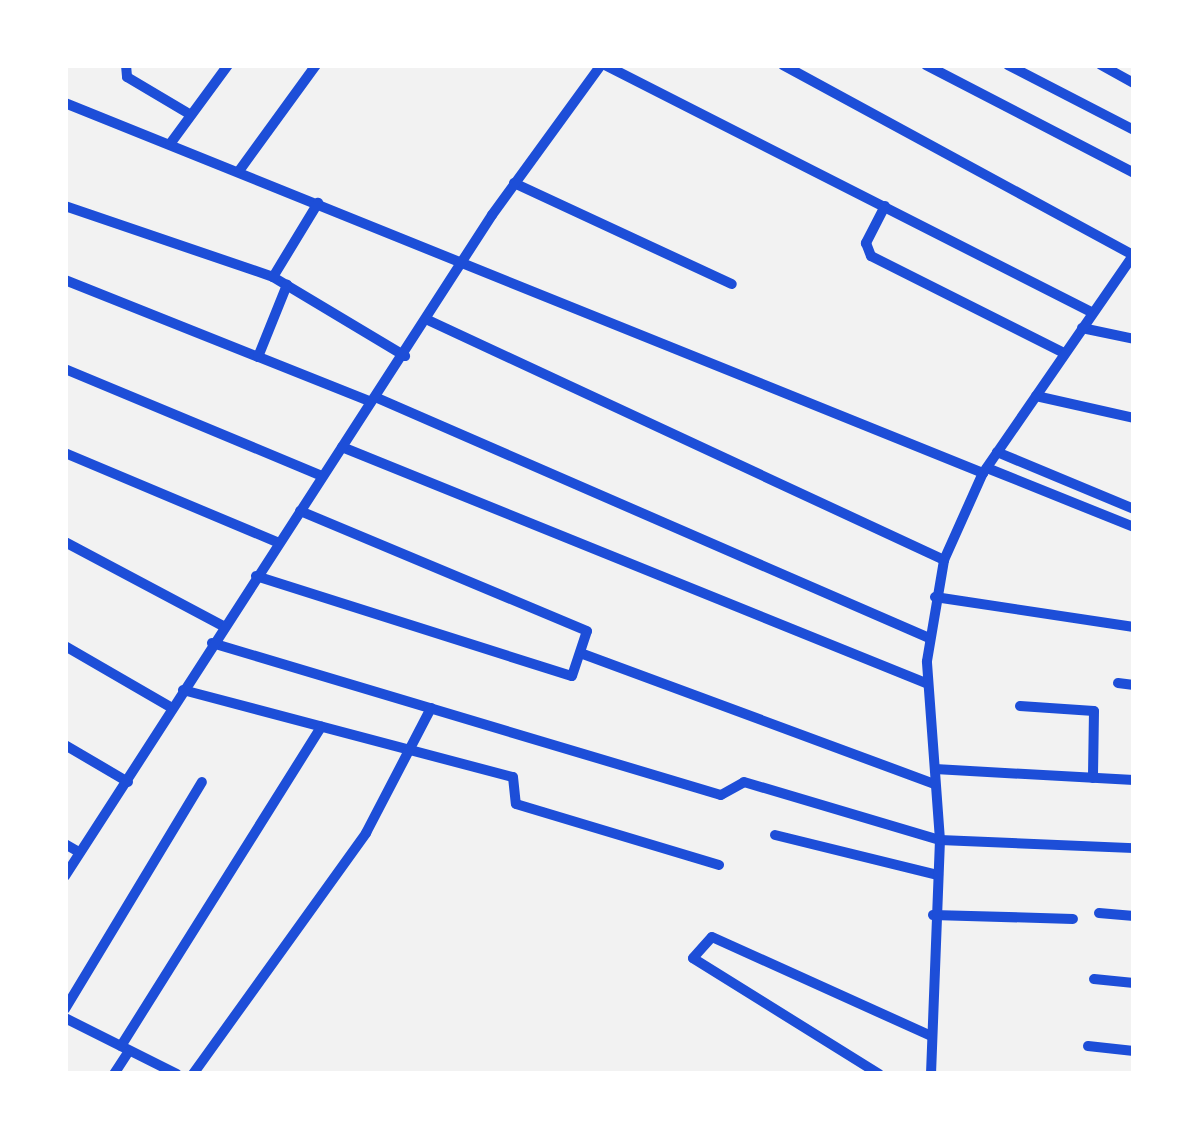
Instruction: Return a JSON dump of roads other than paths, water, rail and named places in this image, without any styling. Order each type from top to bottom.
[{"type":"street","points":[[126,65],[128,77],[191,115]]},
{"type":"street","points":[[170,144],[228,65]]},
{"type":"street","points":[[240,171],[316,65]]},
{"type":"street","points":[[65,876],[128,782],[223,626],[430,321],[462,263],[514,184],[603,65],[1093,313]]},
{"type":"street","points":[[783,65],[1134,255],[985,470],[944,560],[929,638],[928,684],[940,840],[930,1074]]},
{"type":"street","points":[[926,65],[1134,173]]},
{"type":"street","points":[[1008,65],[1134,130]]},
{"type":"street","points":[[1101,65],[1134,83]]},
{"type":"street","points":[[65,102],[1134,528]]},
{"type":"street","points":[[514,184],[732,284]]},
{"type":"street","points":[[273,277],[318,204]]},
{"type":"street","points":[[65,206],[273,277],[404,356]]},
{"type":"street","points":[[886,206],[866,243],[871,256],[1064,353]]},
{"type":"street","points":[[65,280],[373,400],[929,638]]},
{"type":"street","points":[[258,357],[287,285]]},
{"type":"street","points":[[430,321],[944,560]]},
{"type":"street","points":[[1082,328],[1134,339]]},
{"type":"street","points":[[65,369],[322,476]]},
{"type":"street","points":[[1036,396],[1134,418]]},
{"type":"street","points":[[342,447],[928,684]]},
{"type":"street","points":[[65,452],[278,543]]},
{"type":"street","points":[[997,452],[1134,509]]},
{"type":"street","points":[[256,576],[364,603],[564,678],[582,654],[587,631],[300,511]]},
{"type":"street","points":[[65,542],[223,626]]},
{"type":"street","points":[[936,598],[1134,627]]},
{"type":"street","points":[[212,643],[721,795],[744,782],[940,840],[1134,848]]},
{"type":"street","points":[[65,646],[172,708]]},
{"type":"street","points":[[582,654],[936,784]]},
{"type":"street","points":[[1118,683],[1134,685]]},
{"type":"street","points":[[184,690],[514,778],[516,804],[720,865]]},
{"type":"street","points":[[1020,706],[1094,711],[1093,778]]},
{"type":"street","points":[[193,1074],[413,752],[431,708]]},
{"type":"street","points":[[114,1074],[125,1048],[322,728]]},
{"type":"street","points":[[65,745],[128,782]]},
{"type":"street","points":[[936,769],[1134,780]]},
{"type":"street","points":[[65,1009],[202,782]]},
{"type":"street","points":[[774,835],[938,875]]},
{"type":"street","points":[[65,844],[79,852]]},
{"type":"street","points":[[1099,913],[1134,916]]},
{"type":"street","points":[[934,915],[1074,919]]},
{"type":"street","points":[[879,1074],[694,965],[712,937],[930,1036]]},
{"type":"street","points":[[1094,979],[1134,983]]},
{"type":"street","points":[[65,1018],[162,1071],[178,1074]]},
{"type":"street","points":[[1088,1046],[1134,1051]]}]
